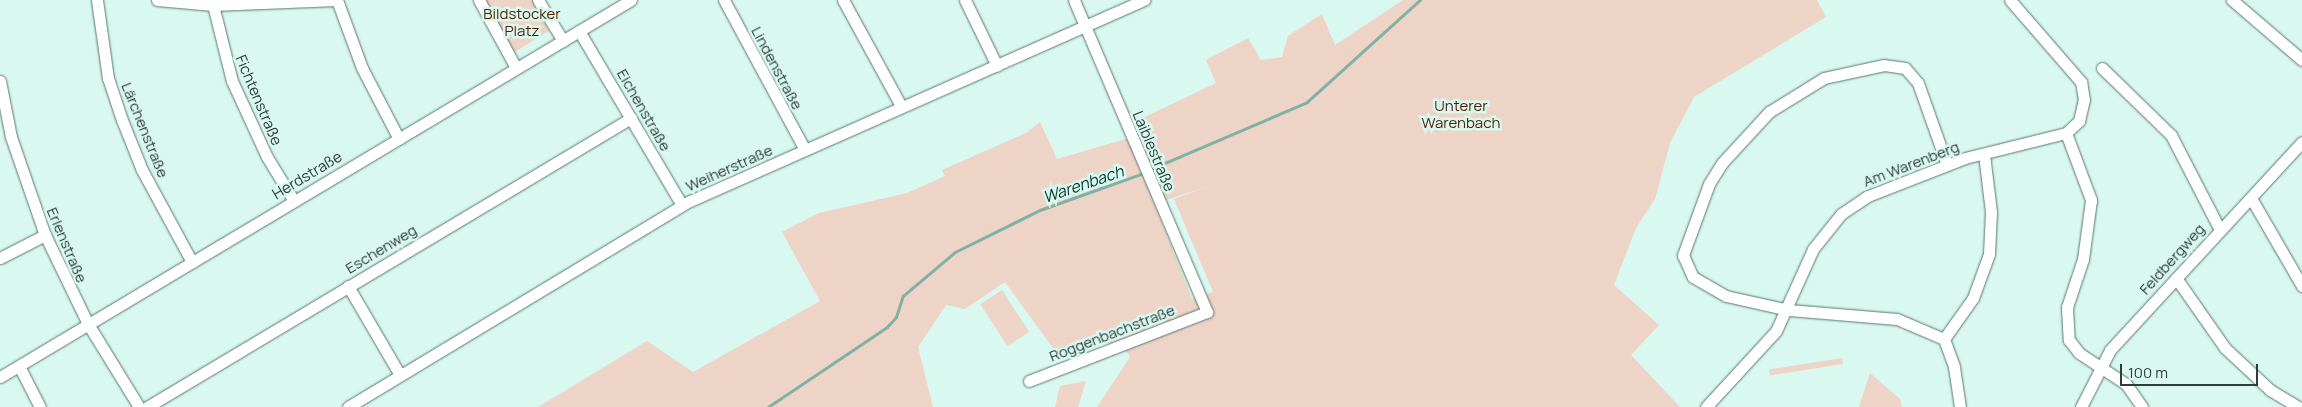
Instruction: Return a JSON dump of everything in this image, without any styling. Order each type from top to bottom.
[{"type":"street","name":"Lärchenstraße","points":[[97,0],[108,78],[122,120],[142,170],[192,262]]},
{"type":"street","points":[[157,0],[213,5],[337,0],[362,68],[399,138]]},
{"type":"street","points":[[479,0],[516,68]]},
{"type":"street","points":[[538,0],[563,41]]},
{"type":"street","name":"Herdstraße","points":[[0,377],[631,0]]},
{"type":"street","name":"Lindenstraße","points":[[724,0],[805,150]]},
{"type":"street","points":[[843,0],[901,106]]},
{"type":"street","points":[[965,0],[996,66]]},
{"type":"street","name":"Laiblestraße","points":[[1074,0],[1207,312]]},
{"type":"street","name":"Weiherstraße","points":[[348,407],[682,205],[901,106],[1144,0]]},
{"type":"street","points":[[2010,0],[2081,82],[2082,112],[2066,133],[2091,200],[2083,259],[2067,307],[2067,331],[2079,353],[2101,365],[2126,384],[2142,407]]},
{"type":"street","points":[[2232,0],[2302,60]]},
{"type":"street","name":"Fichtenstraße","points":[[213,5],[232,81],[267,157],[294,201]]},
{"type":"street","name":"Eichenstraße","points":[[580,31],[682,205]]},
{"type":"street","points":[[1947,165],[1918,83],[1905,68],[1895,64],[1824,78],[1769,112],[1741,140],[1709,184],[1683,255],[1692,277],[1704,286],[1743,300],[1789,310],[1897,319],[1944,339],[1954,367],[1960,407]]},
{"type":"street","points":[[2102,68],[2171,135],[2220,228]]},
{"type":"street","name":"Erlenstraße","points":[[0,82],[5,139],[45,235],[88,324],[139,407]]},
{"type":"street","name":"Eschenweg","points":[[147,407],[631,118]]},
{"type":"street","name":"Am Warenberg","points":[[1706,407],[1761,349],[1789,310],[1813,249],[1840,214],[1868,196],[1947,165],[2066,133]]},
{"type":"street","name":"Feldbergweg","points":[[2081,407],[2101,365],[2220,228],[2251,198],[2302,142]]},
{"type":"street","points":[[1944,339],[1972,298],[1989,254],[1991,212],[1984,154]]},
{"type":"street","points":[[2251,198],[2302,286]]},
{"type":"street","points":[[0,258],[45,235]]},
{"type":"street","points":[[2176,278],[2225,348],[2270,390],[2298,407]]},
{"type":"street","points":[[348,286],[400,375]]},
{"type":"street","name":"Roggenbachstraße","points":[[1028,380],[1207,312]]},
{"type":"street","points":[[19,366],[40,407]]},
{"type":"green space","name":"Bildstocker Platz","points":[[485,0],[534,0],[549,31],[513,53]]},
{"type":"green space","name":"Unterer Warenbach","points":[[1403,0],[1817,0],[1826,17],[1694,97],[1670,143],[1655,199],[1636,228],[1614,285],[1659,325],[1631,355],[1680,407],[1097,407],[1130,357],[1128,353],[1112,342],[1061,359],[1005,282],[965,309],[946,305],[918,347],[933,407],[538,407],[647,341],[693,372],[820,301],[782,232],[819,213],[907,193],[945,176],[942,170],[1026,133],[1040,122],[1057,159],[1129,138],[1192,299],[1213,292],[1174,199],[1208,186],[1164,201],[1130,124],[1216,83],[1206,60],[1248,38],[1261,60],[1282,57],[1288,36],[1322,14],[1335,45]]},
{"type":"green space","points":[[1002,290],[1029,332],[1007,346],[980,304]]},
{"type":"green space","points":[[1842,358],[1843,364],[1770,376],[1769,370]]},
{"type":"green space","points":[[1870,373],[1900,399],[1902,407],[1859,407]]},
{"type":"green space","points":[[1086,381],[1078,407],[1055,407],[1060,386]]},
{"type":"waterway","name":"Warenbach","points":[[1151,169],[1307,102],[1420,0]]},
{"type":"waterway","name":"Warenbach","points":[[768,407],[887,327],[896,317],[903,296],[955,252],[1040,210],[1144,173]]}]
